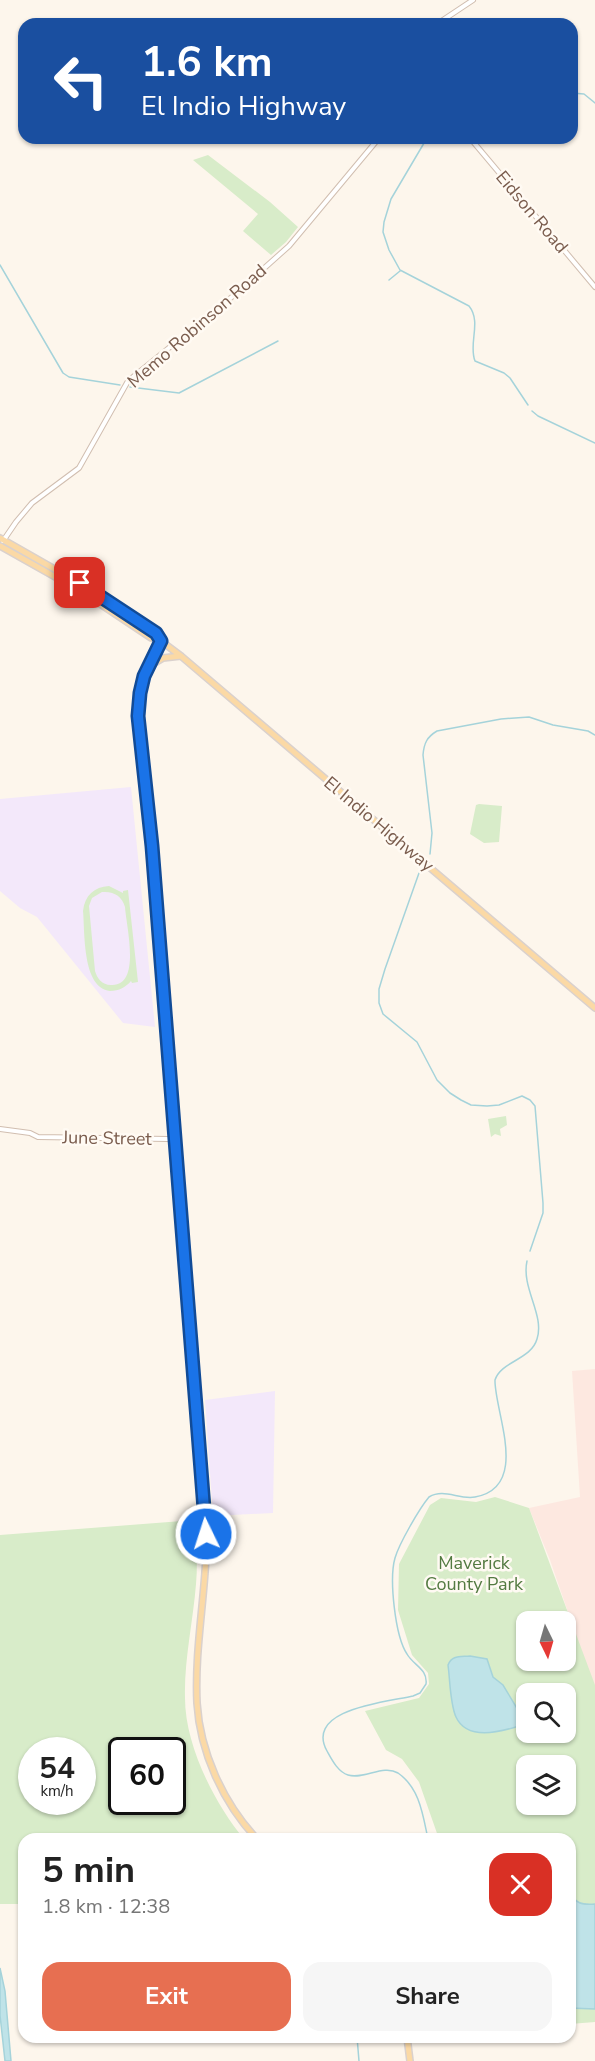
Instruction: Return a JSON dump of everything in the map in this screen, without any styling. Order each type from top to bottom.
[{"type":"main road","name":"El Indio Highway","points":[[1,542],[151,638],[161,641],[181,656],[595,1008]]},
{"type":"main road","points":[[161,641],[147,668],[140,693],[138,716],[152,846],[206,1534],[206,1577],[197,1704],[207,1752],[222,1790],[252,1833]]},
{"type":"main road","points":[[147,668],[163,658],[181,656]]},
{"type":"main road","points":[[408,2043],[410,2060]]},
{"type":"street","points":[[446,18],[472,0]]},
{"type":"street","name":"Memo Robinson Road","points":[[1,542],[32,503],[79,468],[128,381],[233,296],[289,246],[374,144]]},
{"type":"street","name":"Eidson Road","points":[[475,144],[595,287]]},
{"type":"street","name":"June Street","points":[[0,1129],[30,1133],[38,1137],[168,1139],[176,1142]]},
{"type":"shaded area","points":[[131,787],[155,1027],[123,1023],[37,917],[20,908],[0,891],[0,799]]},
{"type":"shaded area","points":[[595,1369],[595,1690],[576,1635],[576,1611],[568,1611],[529,1508],[580,1497],[572,1371]]},
{"type":"shaded area","points":[[275,1391],[273,1513],[213,1516],[205,1400]]},
{"type":"green space","points":[[208,155],[270,202],[298,227],[271,255],[243,231],[258,214],[193,160]]},
{"type":"green space","points":[[476,805],[502,806],[499,842],[484,843],[470,834]]},
{"type":"green space","points":[[109,886],[123,893],[128,890],[138,982],[132,983],[131,981],[113,991],[101,988],[94,980],[85,945],[84,905],[91,893]],"holes":[[[106,892],[114,893],[124,903],[130,954],[126,976],[121,983],[111,985],[100,981],[95,971],[89,906],[92,898]]]},
{"type":"green space","points":[[506,1116],[507,1125],[500,1129],[501,1136],[495,1134],[491,1137],[488,1119]]},
{"type":"green space","name":"Maverick County Park","points":[[495,1497],[529,1508],[567,1611],[516,1611],[516,1671],[576,1671],[576,1634],[595,1685],[595,2022],[576,2024],[576,1833],[437,1833],[419,1782],[402,1759],[386,1750],[365,1711],[419,1698],[429,1684],[428,1673],[412,1655],[398,1610],[399,1564],[430,1505],[441,1498],[476,1502]]},
{"type":"green space","points":[[195,1520],[197,1576],[186,1670],[186,1716],[203,1773],[222,1808],[239,1833],[18,1833],[18,1904],[0,1904],[0,1535]]},
{"type":"water","points":[[454,1658],[487,1659],[493,1677],[503,1685],[516,1707],[516,1727],[484,1733],[461,1725],[452,1705],[448,1665]]},
{"type":"water","points":[[576,1900],[580,1903],[595,1904],[595,2009],[576,2008]]},
{"type":"water","points":[[0,1968],[5,1991],[11,2061],[5,2061],[0,2015]]},
{"type":"waterway","points":[[578,94],[584,94],[595,103]]},
{"type":"waterway","points":[[423,144],[391,199],[383,232],[389,250],[400,270],[469,306],[473,312],[475,326],[473,347],[475,361],[504,373],[528,405]]},
{"type":"waterway","points":[[0,265],[63,373],[69,377],[120,385]]},
{"type":"waterway","points":[[389,280],[400,271]]},
{"type":"waterway","points":[[130,387],[179,393],[278,341]]},
{"type":"waterway","points":[[532,411],[595,443]]},
{"type":"waterway","points":[[430,854],[432,833],[423,755],[428,738],[434,733],[501,719],[529,717],[553,725],[588,731],[595,735]]},
{"type":"waterway","points":[[419,873],[385,969],[379,989],[379,1003],[383,1014],[417,1042],[437,1080],[450,1093],[471,1105],[499,1105],[522,1096],[535,1106],[543,1213],[530,1251]]},
{"type":"waterway","points":[[427,1833],[416,1794],[405,1779],[398,1773],[386,1770],[360,1776],[344,1773],[331,1758],[323,1737],[327,1726],[337,1717],[368,1705],[413,1696],[420,1693],[426,1684],[425,1675],[407,1654],[399,1634],[393,1593],[395,1558],[410,1527],[429,1497],[440,1494],[475,1497],[492,1490],[502,1479],[506,1464],[506,1446],[495,1380],[503,1369],[529,1352],[534,1346],[539,1330],[527,1281],[527,1261]]},
{"type":"waterway","points":[[358,2043],[359,2061]]},
{"type":"route","points":[[80,583],[156,633],[161,641],[144,676],[138,716],[152,846],[206,1534]]}]
